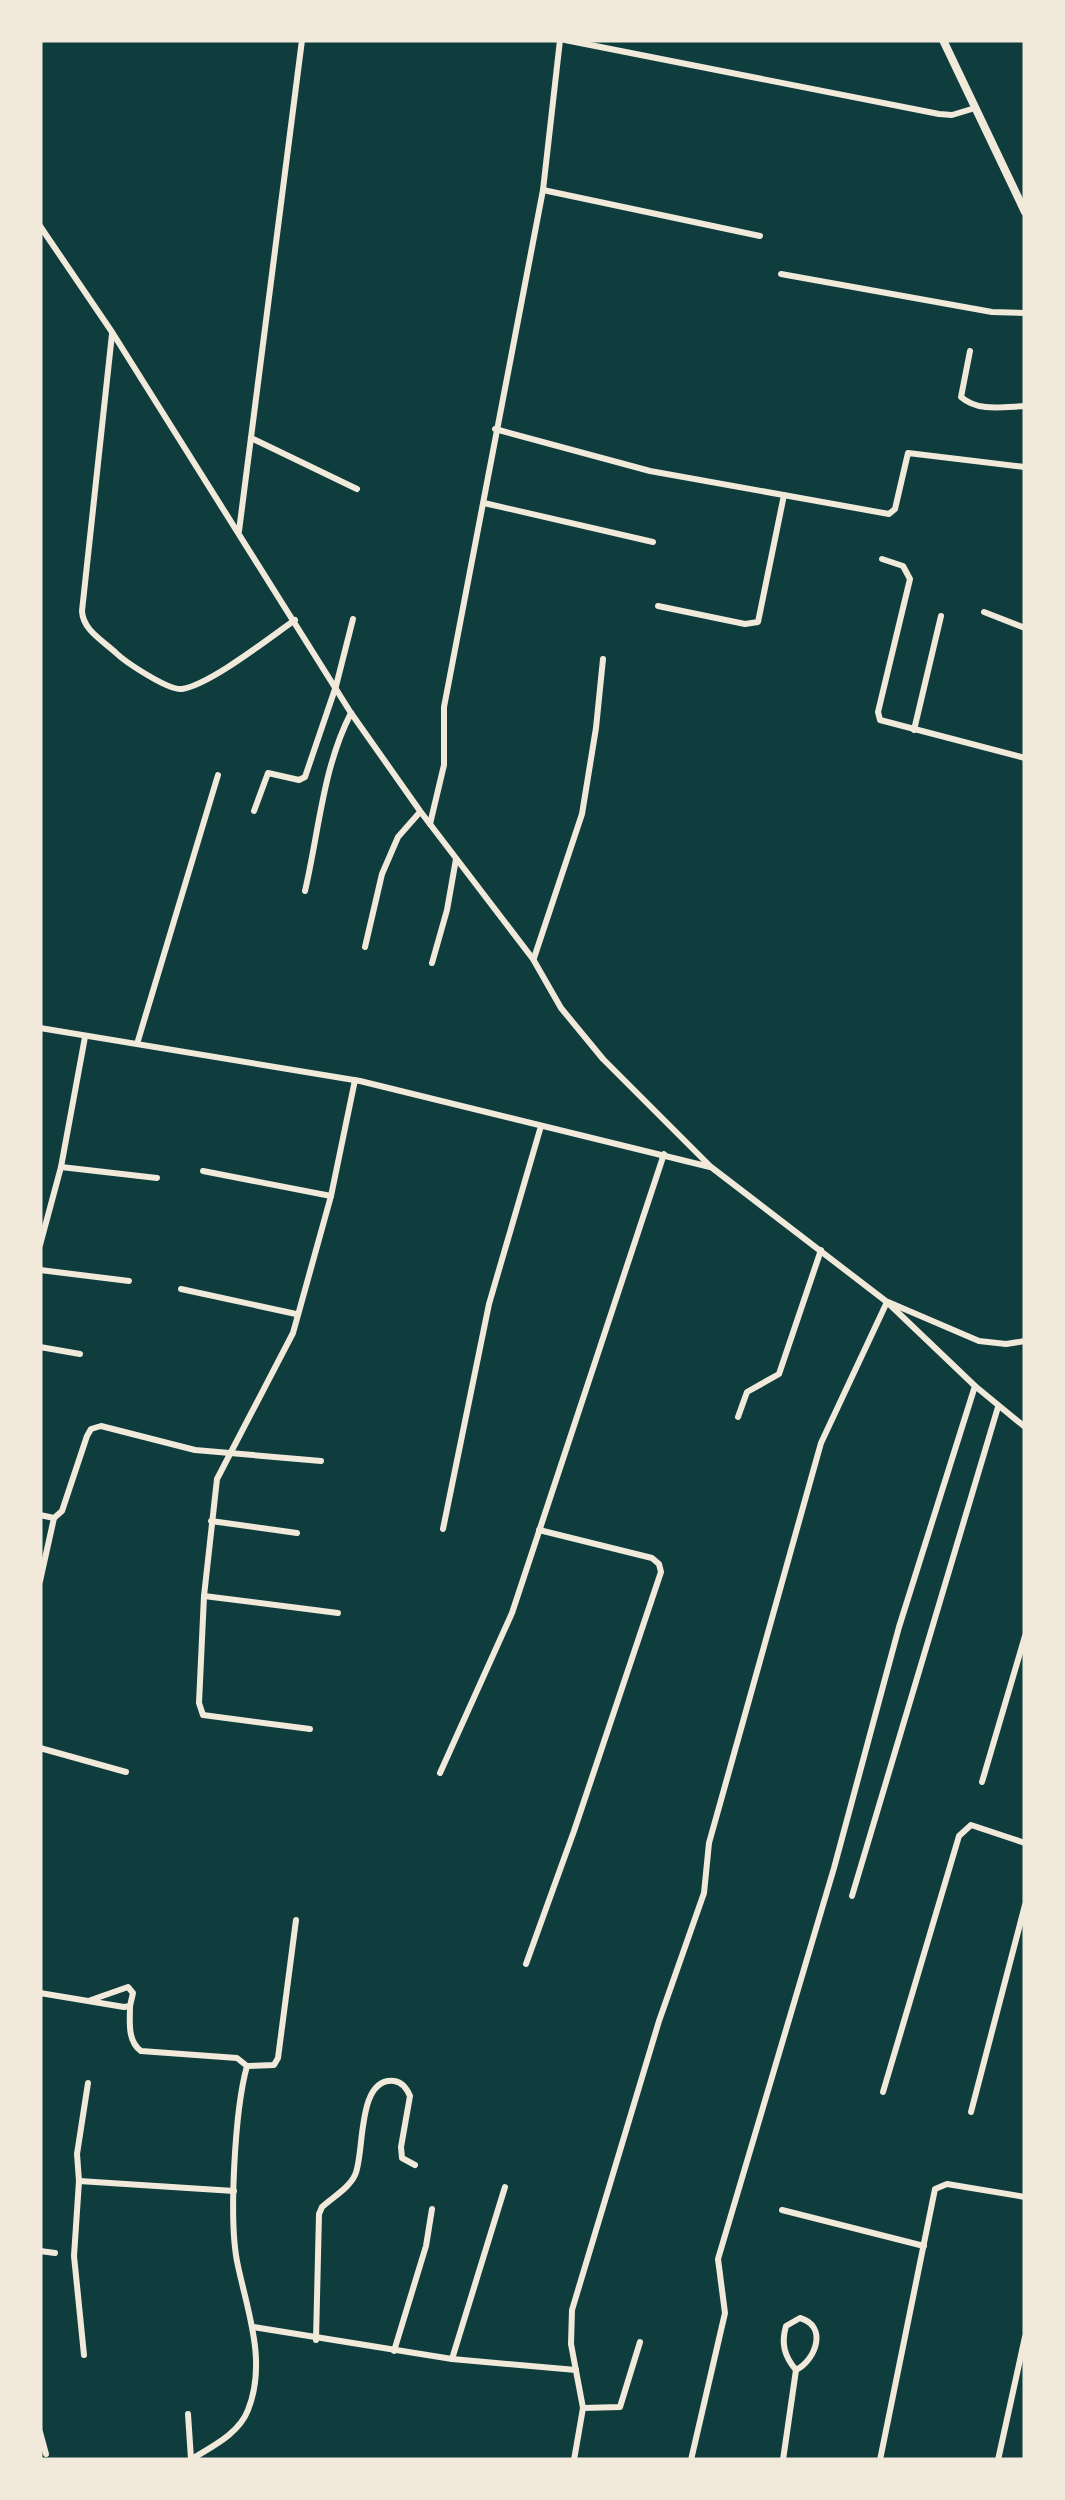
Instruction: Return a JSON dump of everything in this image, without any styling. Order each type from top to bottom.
[{"type":"street","points":[[239,532],[302,40]]},
{"type":"street","points":[[430,824],[444,764],[444,706],[543,190],[562,40],[939,114],[952,115],[975,108]]},
{"type":"street","points":[[943,40],[1025,212]]},
{"type":"street","points":[[543,190],[760,236]]},
{"type":"street","points":[[40,226],[112,332],[351,713],[533,959],[561,1008],[603,1058],[711,1167],[887,1302],[998,1407],[1025,1427]]},
{"type":"street","points":[[780,274],[992,312],[1025,313]]},
{"type":"street","points":[[112,332],[82,612],[84,625],[120,657],[180,690],[226,667],[295,620]]},
{"type":"street","points":[[970,352],[960,389],[966,402],[984,407],[1025,406]]},
{"type":"street","points":[[495,430],[650,471],[889,514],[895,509],[908,453],[1025,467]]},
{"type":"street","points":[[251,438],[357,488]]},
{"type":"street","points":[[658,606],[745,624],[758,622],[784,495]]},
{"type":"street","points":[[484,504],[653,542]]},
{"type":"street","points":[[882,559],[902,566],[910,580],[878,718],[884,724],[1025,758]]},
{"type":"street","points":[[984,612],[1025,628]]},
{"type":"street","points":[[914,730],[941,616]]},
{"type":"street","points":[[254,811],[268,773],[303,780],[336,686],[353,618]]},
{"type":"street","points":[[533,959],[582,814],[603,659]]},
{"type":"street","points":[[305,891],[332,754],[351,713]]},
{"type":"street","points":[[137,1044],[218,775]]},
{"type":"street","points":[[366,947],[382,874],[398,837],[420,811]]},
{"type":"street","points":[[432,964],[456,858]]},
{"type":"street","points":[[40,1028],[355,1080],[711,1167]]},
{"type":"street","points":[[40,1245],[60,1167],[85,1037]]},
{"type":"street","points":[[310,1729],[210,1718],[200,1710],[204,1596],[217,1479],[294,1333],[296,1314],[331,1196],[355,1080]]},
{"type":"street","points":[[443,1529],[489,1304],[541,1126]]},
{"type":"street","points":[[440,1773],[512,1613],[664,1154]]},
{"type":"street","points":[[60,1167],[157,1178]]},
{"type":"street","points":[[203,1171],[331,1196]]},
{"type":"street","points":[[738,1417],[747,1392],[779,1374],[821,1250]]},
{"type":"street","points":[[40,1270],[129,1281]]},
{"type":"street","points":[[181,1288],[296,1314]]},
{"type":"street","points":[[887,1302],[979,1341],[1025,1341]]},
{"type":"street","points":[[574,2460],[583,2408],[571,2344],[572,2310],[659,2021],[704,1893],[709,1843],[820,1443],[887,1302]]},
{"type":"street","points":[[40,1347],[80,1354]]},
{"type":"street","points":[[692,2460],[725,2313],[718,2259],[834,1868],[899,1627],[975,1386]]},
{"type":"street","points":[[852,1896],[998,1407]]},
{"type":"street","points":[[40,1582],[54,1518],[62,1511],[91,1429],[102,1426],[195,1450],[321,1461]]},
{"type":"street","points":[[40,1515],[54,1518]]},
{"type":"street","points":[[211,1521],[297,1533]]},
{"type":"street","points":[[526,1964],[661,1572],[660,1564],[652,1558],[539,1530]]},
{"type":"street","points":[[204,1596],[338,1614]]},
{"type":"street","points":[[982,1782],[1025,1636]]},
{"type":"street","points":[[40,1748],[126,1772]]},
{"type":"street","points":[[884,2092],[959,1836],[971,1824],[1025,1844]]},
{"type":"street","points":[[971,2112],[1025,1905]]},
{"type":"street","points":[[91,2000],[128,1987],[133,1993],[132,2037],[134,2046],[141,2051],[237,2058],[248,2066],[274,2065],[296,1920]]},
{"type":"street","points":[[40,1993],[130,2006]]},
{"type":"street","points":[[188,2414],[191,2460],[232,2433],[248,2412],[257,2364],[253,2327],[238,2265],[234,2191],[248,2066]]},
{"type":"street","points":[[316,2340],[322,2207],[354,2178],[368,2104],[376,2088],[392,2080],[402,2084],[410,2096],[400,2146],[402,2158],[415,2165]]},
{"type":"street","points":[[84,2355],[74,2256],[77,2154],[88,2083]]},
{"type":"street","points":[[79,2180],[234,2191]]},
{"type":"street","points":[[880,2460],[935,2189],[947,2184],[1025,2197]]},
{"type":"street","points":[[452,2359],[505,2187]]},
{"type":"street","points":[[394,2351],[416,2281],[432,2210]]},
{"type":"street","points":[[782,2210],[924,2246]]},
{"type":"street","points":[[40,2251],[54,2253]]},
{"type":"street","points":[[783,2460],[796,2370],[812,2357],[816,2339],[815,2327],[800,2318],[786,2326],[783,2336],[785,2354],[796,2370]]},
{"type":"street","points":[[253,2327],[452,2359],[576,2370]]},
{"type":"street","points":[[998,2460],[1025,2336]]},
{"type":"street","points":[[583,2408],[620,2407],[640,2342]]},
{"type":"street","points":[[40,2432],[46,2454]]}]
